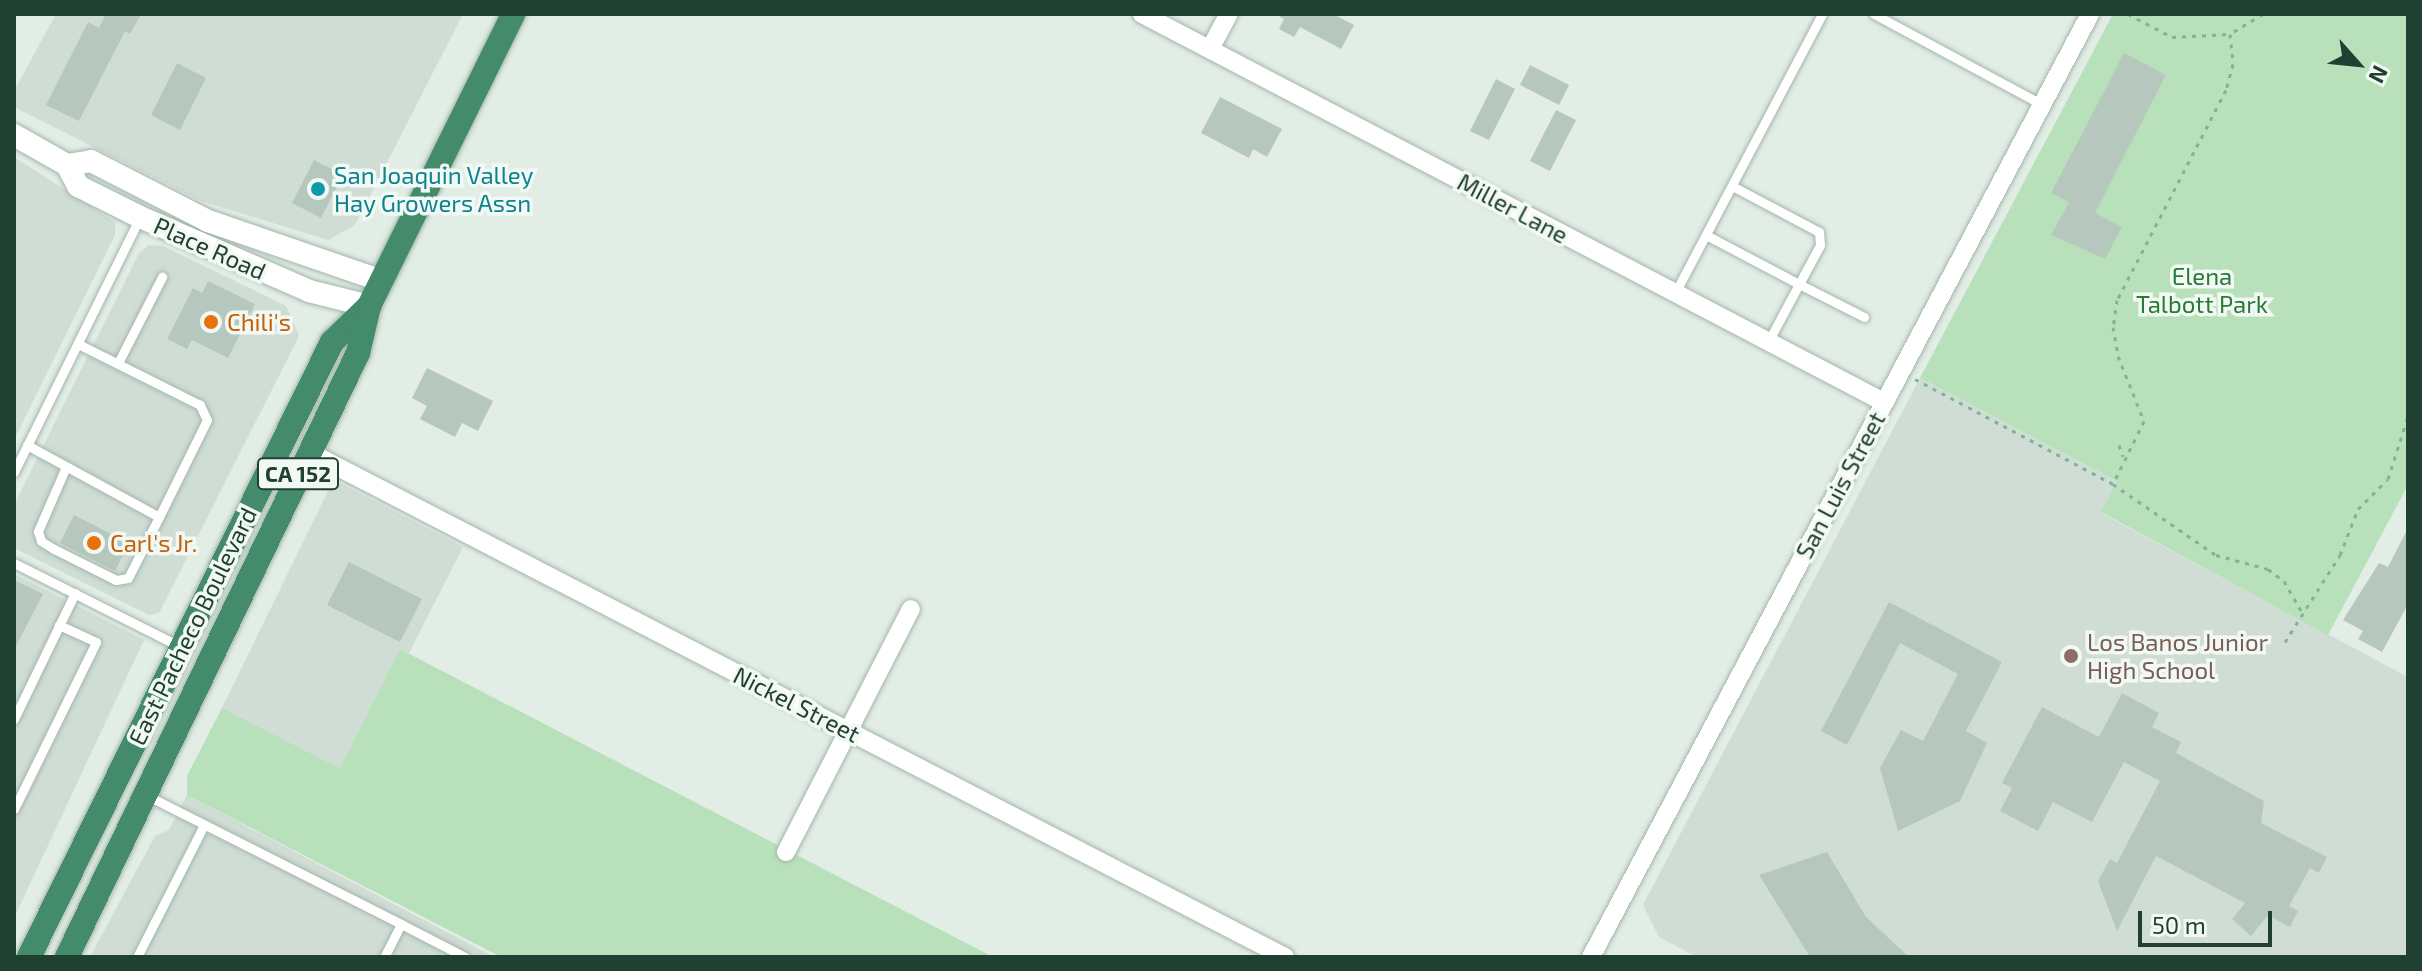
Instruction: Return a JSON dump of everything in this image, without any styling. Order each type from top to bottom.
[{"type":"highway","name":"East Pacheco Boulevard","points":[[67,957],[358,353],[369,306],[505,17]]},
{"type":"highway","name":"East Pacheco Boulevard","points":[[29,957],[332,342],[369,306]]},
{"type":"street","name":"Miller Lane","points":[[1142,14],[1884,402]]},
{"type":"street","points":[[1210,49],[1229,14]]},
{"type":"street","name":"San Luis Street","points":[[1595,956],[2090,14]]},
{"type":"street","name":"Place Road","points":[[14,135],[67,165],[78,186],[140,217],[309,291],[369,306]]},
{"type":"street","name":"Place Road","points":[[67,165],[91,161],[208,221],[382,281]]},
{"type":"street","name":"Nickel Street","points":[[309,452],[1285,957]]},
{"type":"street","points":[[786,852],[911,609]]},
{"type":"lane","points":[[1675,293],[1822,14]]},
{"type":"lane","points":[[1874,14],[2041,104]]},
{"type":"lane","points":[[1732,186],[1819,232],[1820,245],[1768,342]]},
{"type":"lane","points":[[14,472],[140,217]]},
{"type":"lane","points":[[1706,235],[1864,317]]},
{"type":"lane","points":[[118,363],[162,277]]},
{"type":"lane","points":[[65,469],[38,531],[41,541],[116,580],[128,578],[207,420],[200,405],[78,344]]},
{"type":"lane","points":[[27,445],[65,469],[159,517]]},
{"type":"lane","points":[[14,563],[182,647]]},
{"type":"lane","points":[[14,719],[75,593]]},
{"type":"lane","points":[[14,809],[96,642],[59,625]]},
{"type":"lane","points":[[146,795],[465,957]]},
{"type":"lane","points":[[137,957],[204,825]]},
{"type":"lane","points":[[384,957],[401,924]]},
{"type":"path","points":[[2128,14],[2172,37],[2230,34],[2263,14]]},
{"type":"path","points":[[2113,484],[2123,456],[2144,421],[2118,356],[2113,327],[2117,300],[2226,90],[2233,64],[2230,34]]},
{"type":"path","points":[[1900,371],[2113,484],[2216,555],[2268,569],[2284,581],[2301,610]]},
{"type":"path","points":[[2285,642],[2301,610],[2340,555],[2358,509],[2388,479],[2408,416]]},
{"type":"path","points":[[2119,445],[2123,456]]},
{"type":"shaded area","points":[[56,14],[463,14],[355,225],[328,240],[201,201],[14,107],[14,91]]},
{"type":"shaded area","points":[[14,157],[115,222],[115,235],[14,440]]},
{"type":"shaded area","points":[[149,245],[163,246],[286,306],[299,336],[159,613],[149,615],[14,548],[14,505],[139,253]]},
{"type":"shaded area","name":"Los Banos Junior High School","points":[[1920,378],[2117,481],[2101,513],[2408,677],[2408,957],[1697,957],[1659,937],[1643,905]]},
{"type":"shaded area","points":[[340,483],[463,547],[409,653],[400,649],[340,768],[222,708],[329,489]]},
{"type":"shaded area","points":[[14,574],[144,640],[14,918]]},
{"type":"shaded area","points":[[187,795],[494,957],[90,957],[155,836],[169,830]]},
{"type":"green space","name":"Elena Talbott Park","points":[[2113,14],[2408,14],[2408,485],[2328,635],[2101,512],[2117,481],[1920,378]]},
{"type":"green space","points":[[400,649],[993,957],[501,957],[187,795],[187,776],[222,708],[340,768]]},
{"type":"building","points":[[106,14],[141,14],[130,34],[125,31],[79,121],[46,105],[88,22],[99,28]]},
{"type":"building","points":[[1275,14],[1333,14],[1354,25],[1341,49],[1300,27],[1294,37],[1279,29],[1284,19]]},
{"type":"building","points":[[2124,53],[2166,75],[2095,213],[2122,227],[2105,259],[2051,235],[2069,202],[2051,193]]},
{"type":"building","points":[[177,63],[206,78],[180,130],[151,115]]},
{"type":"building","points":[[1530,65],[1569,85],[1559,105],[1520,85]]},
{"type":"building","points":[[1496,79],[1515,89],[1489,140],[1470,131]]},
{"type":"building","points":[[1220,97],[1282,129],[1267,157],[1253,149],[1249,158],[1201,133]]},
{"type":"building","points":[[1556,110],[1576,120],[1550,171],[1530,161]]},
{"type":"building","name":"San Joaquin Valley Hay Growers Assn","points":[[314,160],[343,175],[321,218],[292,203]]},
{"type":"building","name":"Chili's","points":[[208,281],[255,304],[228,358],[192,340],[187,349],[167,339],[193,288],[202,293]]},
{"type":"building","points":[[427,368],[493,401],[478,431],[462,423],[455,437],[420,419],[427,406],[412,398]]},
{"type":"building","name":"Carl's Jr.","points":[[74,515],[129,543],[115,571],[60,543]]},
{"type":"building","points":[[2408,528],[2408,604],[2382,652],[2358,639],[2363,631],[2343,620],[2379,563],[2388,567]]},
{"type":"building","points":[[349,562],[422,599],[400,642],[327,605]]},
{"type":"building","points":[[14,580],[43,594],[14,650]]},
{"type":"building","points":[[1889,602],[2002,662],[1966,731],[1987,743],[1960,801],[1898,831],[1880,768],[1901,730],[1923,741],[1958,674],[1900,643],[1847,745],[1821,731]]},
{"type":"building","points":[[2122,693],[2159,713],[2152,727],[2181,742],[2176,753],[2264,801],[2261,823],[2327,857],[2319,873],[2310,868],[2289,906],[2298,911],[2290,927],[2268,915],[2251,936],[2232,919],[2245,903],[2156,856],[2117,931],[2098,881],[2110,859],[2117,863],[2160,781],[2124,762],[2092,822],[2053,802],[2038,831],[2000,811],[2012,788],[2002,783],[2042,707],[2099,737]]},
{"type":"building","points":[[1827,852],[1866,917],[1909,957],[1810,957],[1759,875]]},
{"type":"place","name":"San Joaquin Valley Hay Growers Assn","points":[[318,189]]},
{"type":"place","name":"Chili's","points":[[211,322]]},
{"type":"place","name":"Carl's Jr.","points":[[94,543]]},
{"type":"place","name":"Los Banos Junior High School","points":[[2071,656]]}]
